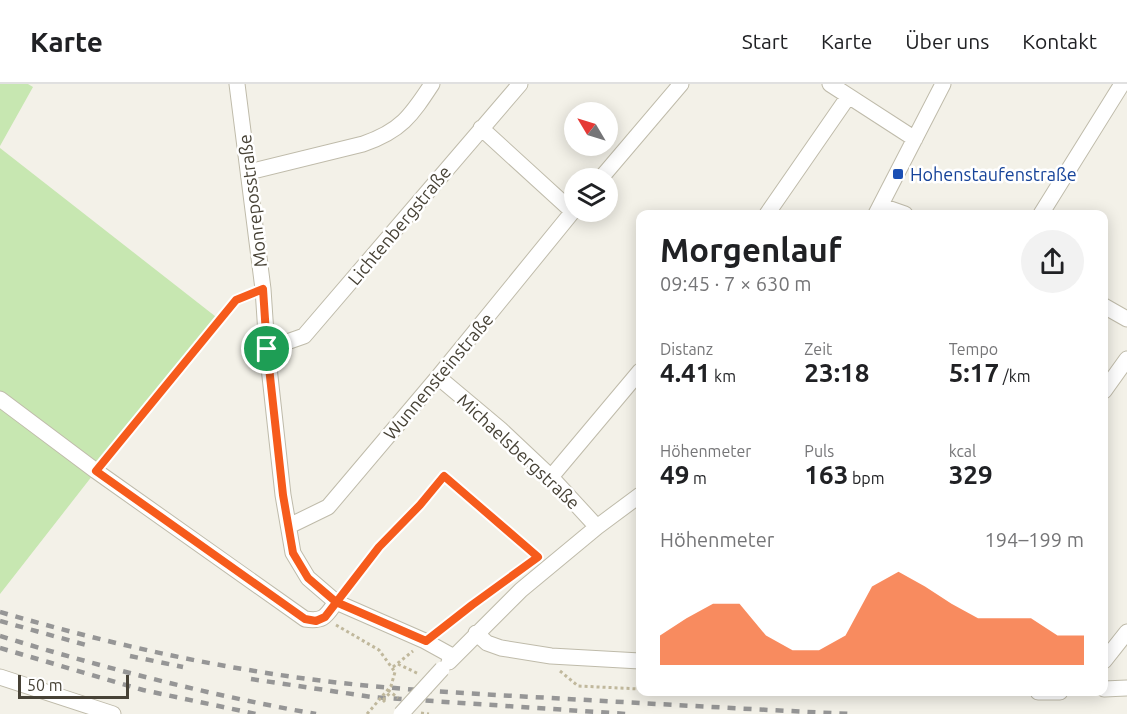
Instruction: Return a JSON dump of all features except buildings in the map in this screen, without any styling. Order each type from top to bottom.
[{"type":"street","name":"Monreposstraße","points":[[237,84],[263,289],[267,349],[283,495],[293,553],[308,578],[336,602],[426,641],[454,657]]},
{"type":"street","points":[[249,172],[381,138],[400,126],[416,109],[432,84]]},
{"type":"street","name":"Lichtenbergstraße","points":[[267,349],[304,336],[520,84]]},
{"type":"street","points":[[610,168],[681,84]]},
{"type":"street","points":[[830,84],[915,139]]},
{"type":"street","points":[[879,210],[943,84]]},
{"type":"street","points":[[1043,210],[1122,84]]},
{"type":"street","points":[[770,210],[848,97]]},
{"type":"street","points":[[481,128],[564,202]]},
{"type":"street","name":"Wunnensteinstraße","points":[[288,526],[328,507],[565,222]]},
{"type":"street","points":[[1108,308],[1127,319]]},
{"type":"street","points":[[1108,385],[1127,359]]},
{"type":"street","points":[[551,477],[636,376]]},
{"type":"street","name":"Michaelsbergstraße","points":[[438,377],[500,429],[551,477],[597,527]]},
{"type":"street","points":[[0,399],[96,471],[305,619],[316,621],[325,617],[336,602]]},
{"type":"street","points":[[401,708],[549,566],[636,498]]},
{"type":"street","points":[[1108,656],[1127,632]]},
{"type":"street","points":[[477,633],[487,643],[501,648],[551,656],[636,661]]},
{"type":"street","points":[[0,677],[113,714]]},
{"type":"street","points":[[1108,689],[1127,688]]},
{"type":"path","points":[[96,471],[236,300],[263,289]]},
{"type":"path","points":[[336,602],[379,547],[420,505],[444,476],[549,566]]},
{"type":"path","points":[[393,667],[519,570]]},
{"type":"path","points":[[325,617],[339,628],[379,650],[393,667],[395,678],[383,700],[386,702]]},
{"type":"path","points":[[397,664],[415,671]]},
{"type":"path","points":[[556,668],[578,686],[636,689]]},
{"type":"path","points":[[389,691],[401,708]]},
{"type":"path","points":[[367,714],[389,691]]},
{"type":"green space","points":[[0,84],[28,84],[33,87],[0,146]]},
{"type":"green space","points":[[0,148],[220,320],[96,471],[0,594]]},
{"type":"railway","points":[[0,612],[162,653],[329,682],[465,693],[850,714]]},
{"type":"railway","points":[[0,621],[86,645]]},
{"type":"railway","points":[[0,636],[157,680],[316,714]]},
{"type":"railway","points":[[0,648],[143,690],[256,714]]},
{"type":"railway","points":[[130,656],[183,667]]},
{"type":"railway","points":[[251,679],[372,697],[627,714]]},
{"type":"place","name":"Hohenstaufenstraße","points":[[898,174]]},
{"type":"route","points":[[267,349],[263,289],[236,300],[96,471],[305,619],[316,621],[325,617],[336,602],[379,547],[420,505],[444,476],[538,557],[426,641],[336,602],[308,578],[293,553],[283,495],[267,349]]}]
